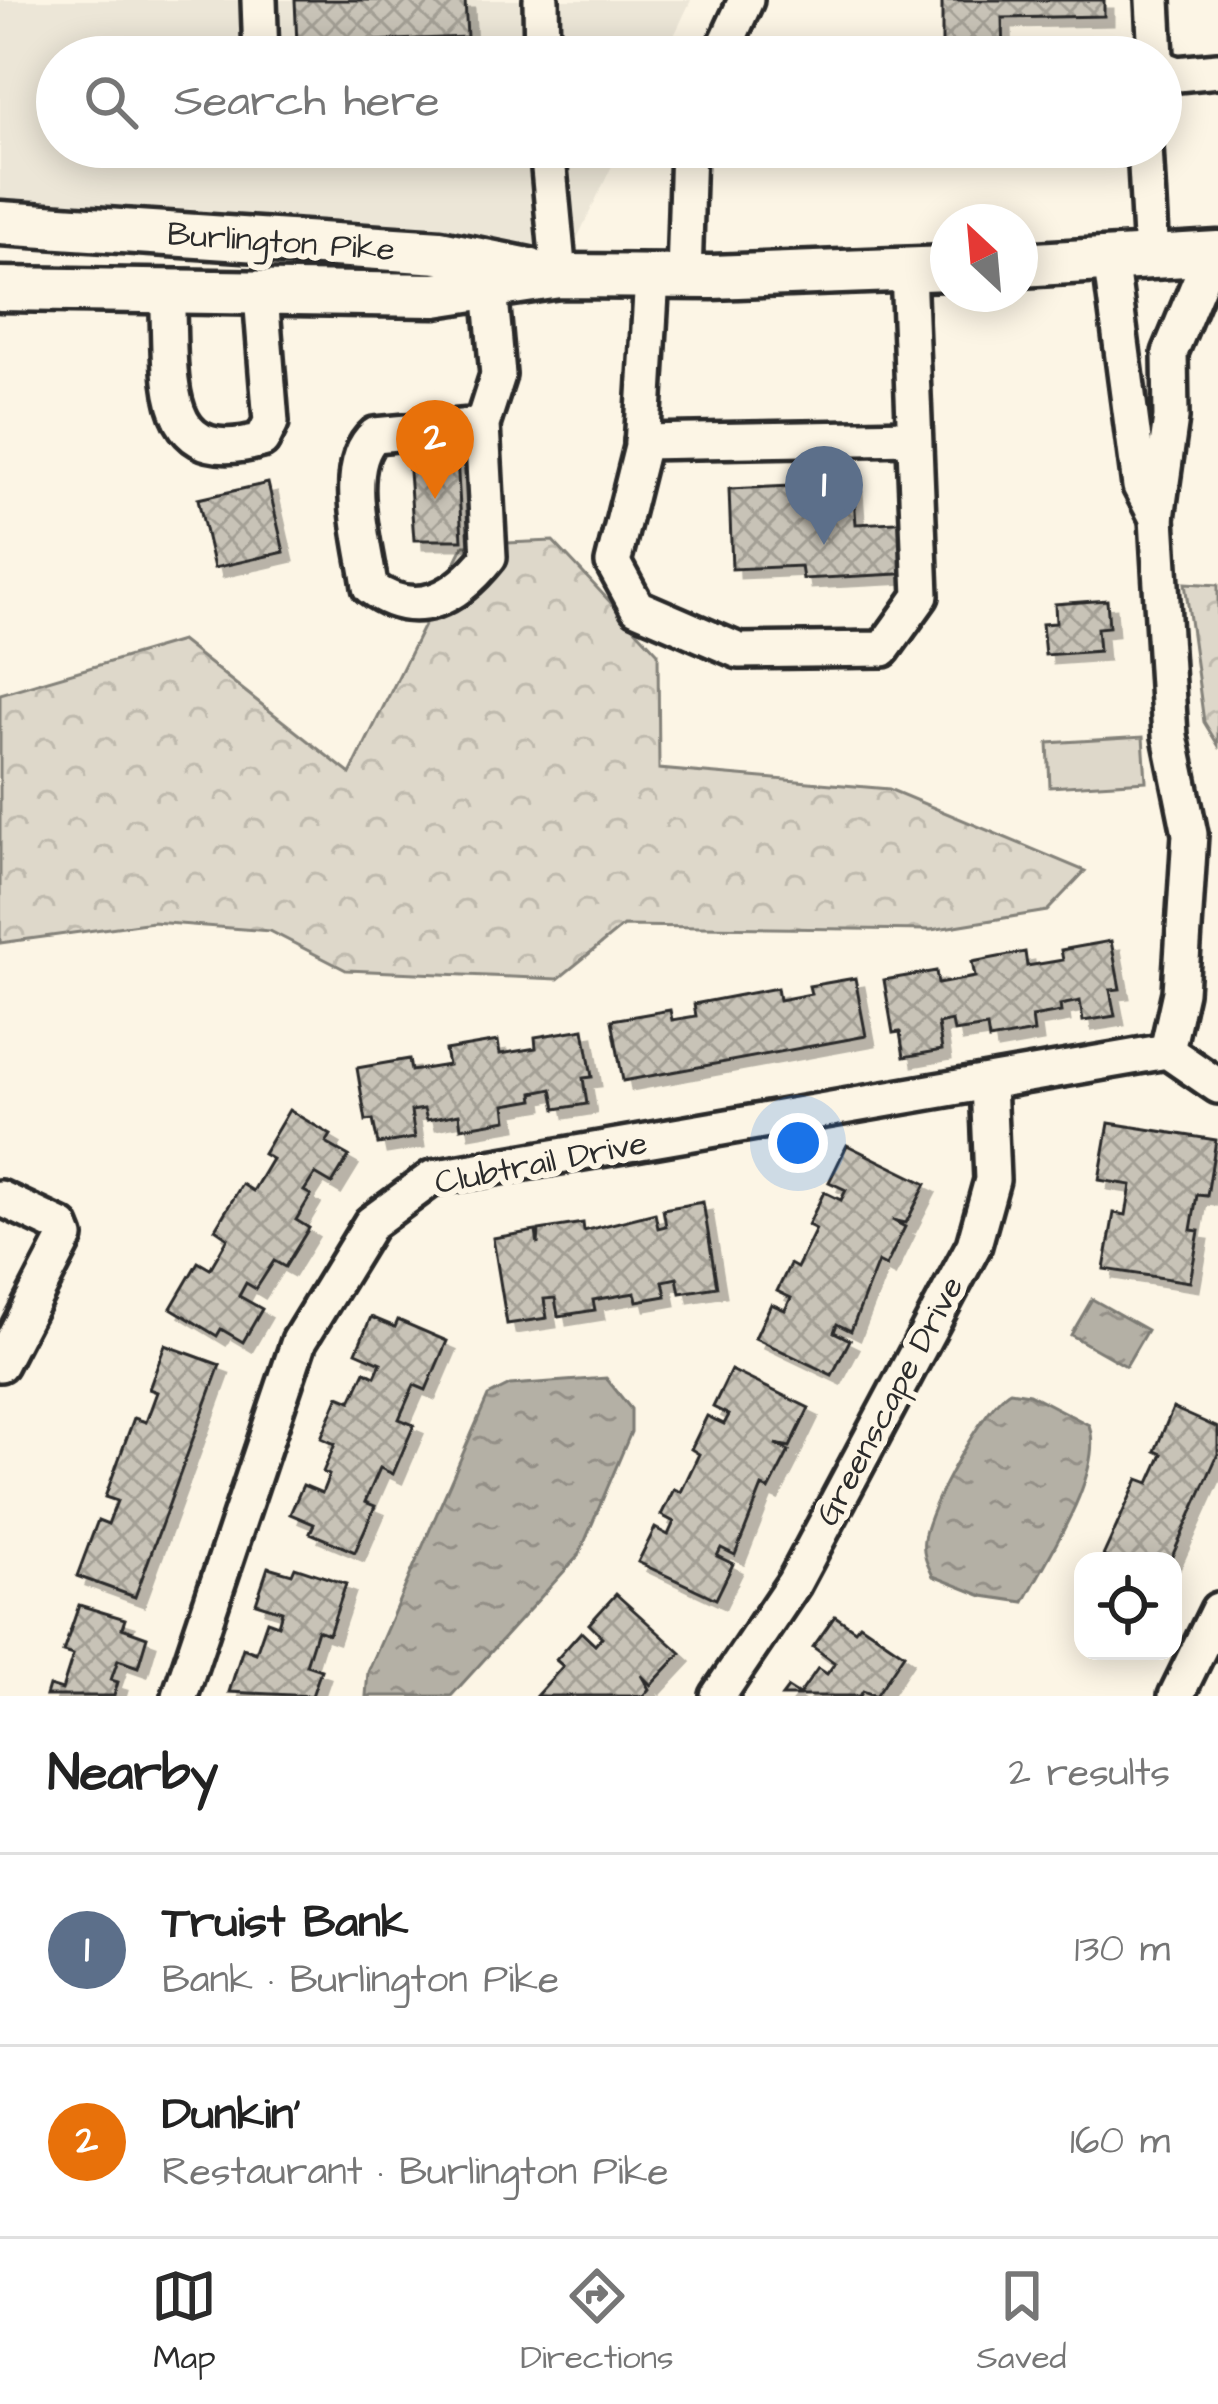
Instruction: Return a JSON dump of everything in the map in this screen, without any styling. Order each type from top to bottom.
[{"type":"main road","name":"Burlington Pike","points":[[0,223],[440,252],[560,276]]},
{"type":"main road","points":[[1038,264],[1215,254]]},
{"type":"main road","name":"Burlington Pike","points":[[0,289],[435,296],[560,276],[928,269]]},
{"type":"street","points":[[259,0],[260,36]]},
{"type":"street","points":[[541,0],[542,36]]},
{"type":"street","points":[[730,36],[746,0]]},
{"type":"street","points":[[1153,0],[1155,36]]},
{"type":"street","points":[[1182,74],[1218,70]]},
{"type":"street","points":[[549,168],[560,276]]},
{"type":"street","points":[[685,168],[642,442],[613,563],[637,607],[739,651],[883,649],[921,596],[913,437],[928,269]]},
{"type":"street","points":[[1141,168],[1130,257],[1141,486],[1157,518]]},
{"type":"street","points":[[1215,254],[1170,353],[1171,418],[1157,518],[1170,736],[1190,834],[1180,992],[1167,1051],[1218,1086]]},
{"type":"street","points":[[482,425],[375,435],[363,445],[357,476],[370,587],[409,604],[438,603],[468,583],[489,556],[482,425],[498,375],[490,287]]},
{"type":"street","points":[[166,293],[176,412],[184,433],[199,444],[234,448],[262,440],[271,422],[261,295]]},
{"type":"street","points":[[642,442],[913,437]]},
{"type":"street","name":"Clubtrail Drive","points":[[180,1696],[299,1341],[371,1222],[432,1178],[1167,1051]]},
{"type":"street","name":"Greenscape Drive","points":[[718,1696],[794,1583],[974,1245],[992,1180],[988,1083]]},
{"type":"street","points":[[0,1198],[62,1227],[66,1237],[0,1364]]},
{"type":"street","points":[[1176,1696],[1218,1610]]},
{"type":"shaded area","points":[[0,0],[691,0],[674,36],[36,36],[36,168],[611,168],[559,276],[0,223]]},
{"type":"green space","points":[[553,541],[658,653],[659,769],[889,789],[1085,871],[1047,911],[931,930],[623,926],[558,979],[346,970],[270,931],[153,922],[0,943],[0,694],[181,641],[350,774],[464,545]]},
{"type":"green space","points":[[1185,583],[1218,585],[1218,745],[1204,722]]},
{"type":"green space","points":[[1143,737],[1146,781],[1050,787],[1048,743]]},
{"type":"water","points":[[1092,1299],[1147,1330],[1126,1366],[1071,1335]]},
{"type":"water","points":[[606,1378],[631,1409],[631,1432],[579,1555],[451,1696],[366,1696],[368,1672],[488,1396],[510,1385]]},
{"type":"water","points":[[1010,1391],[1029,1394],[1089,1425],[1092,1444],[1082,1490],[1024,1602],[983,1596],[933,1576],[924,1549],[935,1505],[958,1459],[986,1416]]},
{"type":"building","points":[[295,0],[465,0],[467,36],[297,36]]},
{"type":"building","points":[[942,0],[1104,0],[1104,16],[1002,18],[1002,36],[942,36]]},
{"type":"building","points":[[408,458],[457,458],[462,540],[414,540]]},
{"type":"building","points":[[268,483],[284,552],[214,568],[198,499]]},
{"type":"building","points":[[853,483],[856,524],[915,521],[917,573],[803,579],[801,566],[732,569],[729,489]]},
{"type":"building","points":[[1107,600],[1109,627],[1097,628],[1099,651],[1045,655],[1042,624],[1056,623],[1055,604]]},
{"type":"building","points":[[1111,941],[1120,989],[1110,990],[1115,1016],[1083,1021],[1080,1001],[1060,1005],[1061,1012],[1032,1017],[1034,1032],[989,1040],[987,1027],[954,1032],[952,1021],[938,1024],[942,1050],[904,1057],[900,1032],[893,1033],[884,980],[936,971],[938,984],[975,977],[972,962],[1025,952],[1027,966],[1063,960],[1061,950]]},
{"type":"building","points":[[855,978],[866,1036],[623,1081],[612,1020],[670,1010],[672,1020],[696,1016],[694,1004],[777,988],[779,1000],[811,994],[809,986]]},
{"type":"building","points":[[584,1029],[592,1077],[583,1078],[587,1104],[556,1109],[552,1089],[533,1093],[534,1100],[505,1105],[507,1120],[461,1128],[459,1114],[427,1120],[424,1109],[411,1111],[415,1138],[378,1144],[373,1120],[366,1121],[357,1068],[409,1059],[411,1071],[448,1065],[445,1050],[498,1041],[500,1054],[536,1048],[535,1037]]},
{"type":"building","points":[[289,1110],[331,1135],[326,1143],[349,1156],[332,1184],[315,1174],[304,1191],[311,1195],[296,1220],[309,1228],[285,1267],[274,1261],[256,1289],[246,1283],[239,1296],[262,1309],[243,1342],[221,1329],[217,1336],[171,1308],[198,1262],[210,1269],[228,1238],[215,1229],[242,1184],[253,1191],[272,1159],[263,1154]]},
{"type":"building","points":[[1109,1123],[1216,1140],[1207,1196],[1197,1195],[1191,1230],[1199,1231],[1190,1282],[1104,1269],[1114,1213],[1126,1215],[1131,1185],[1099,1180]]},
{"type":"building","points":[[847,1145],[926,1184],[906,1223],[892,1220],[905,1227],[886,1266],[878,1262],[851,1331],[837,1324],[834,1332],[850,1340],[832,1375],[755,1338],[771,1304],[785,1310],[791,1298],[777,1291],[790,1264],[797,1268],[816,1229],[808,1225],[824,1192],[841,1200],[846,1190],[829,1182]]},
{"type":"building","points":[[703,1202],[717,1287],[680,1293],[677,1278],[663,1281],[666,1296],[637,1301],[635,1293],[593,1300],[595,1310],[558,1316],[555,1298],[544,1299],[547,1318],[507,1324],[493,1238],[536,1231],[538,1245],[539,1230],[583,1223],[584,1231],[655,1213],[658,1228],[666,1226],[663,1209]]},
{"type":"building","points":[[371,1317],[395,1327],[398,1320],[447,1341],[426,1390],[414,1385],[399,1419],[414,1425],[393,1474],[380,1468],[365,1502],[375,1506],[355,1552],[310,1533],[314,1524],[290,1514],[303,1485],[322,1493],[329,1475],[323,1472],[335,1444],[321,1438],[339,1396],[351,1401],[365,1371],[375,1376],[381,1363],[356,1352]]},
{"type":"building","points":[[165,1345],[220,1365],[135,1597],[77,1576],[98,1520],[108,1524],[117,1501],[105,1497],[134,1418],[146,1422],[157,1392],[149,1389]]},
{"type":"building","points":[[731,1370],[809,1408],[790,1447],[775,1444],[789,1451],[769,1490],[762,1487],[735,1555],[721,1548],[717,1556],[733,1564],[716,1599],[638,1562],[655,1528],[668,1535],[674,1522],[661,1515],[674,1489],[681,1492],[699,1454],[691,1449],[707,1416],[724,1424],[729,1415],[713,1407]]},
{"type":"building","points":[[1173,1408],[1218,1428],[1218,1454],[1174,1552],[1105,1552],[1138,1479],[1149,1483],[1162,1454],[1155,1451]]},
{"type":"building","points":[[268,1567],[292,1574],[295,1567],[346,1584],[329,1634],[317,1630],[306,1665],[321,1670],[312,1696],[229,1692],[243,1648],[256,1653],[267,1621],[278,1625],[282,1611],[256,1603]]},
{"type":"building","points":[[616,1594],[681,1653],[651,1685],[641,1675],[649,1689],[643,1696],[536,1696],[563,1666],[556,1660],[581,1632],[595,1645],[602,1637],[589,1624]]},
{"type":"building","points":[[79,1605],[125,1619],[122,1628],[147,1637],[138,1667],[118,1660],[111,1680],[118,1682],[114,1696],[46,1696],[49,1686],[62,1690],[73,1655],[63,1652]]},
{"type":"building","points":[[835,1616],[855,1630],[860,1624],[904,1654],[876,1696],[863,1691],[860,1696],[782,1696],[788,1688],[799,1695],[818,1668],[827,1674],[835,1663],[813,1647]]},
{"type":"place","name":"Dunkin'","points":[[435,499]]},
{"type":"place","name":"Truist Bank","points":[[824,545]]}]
